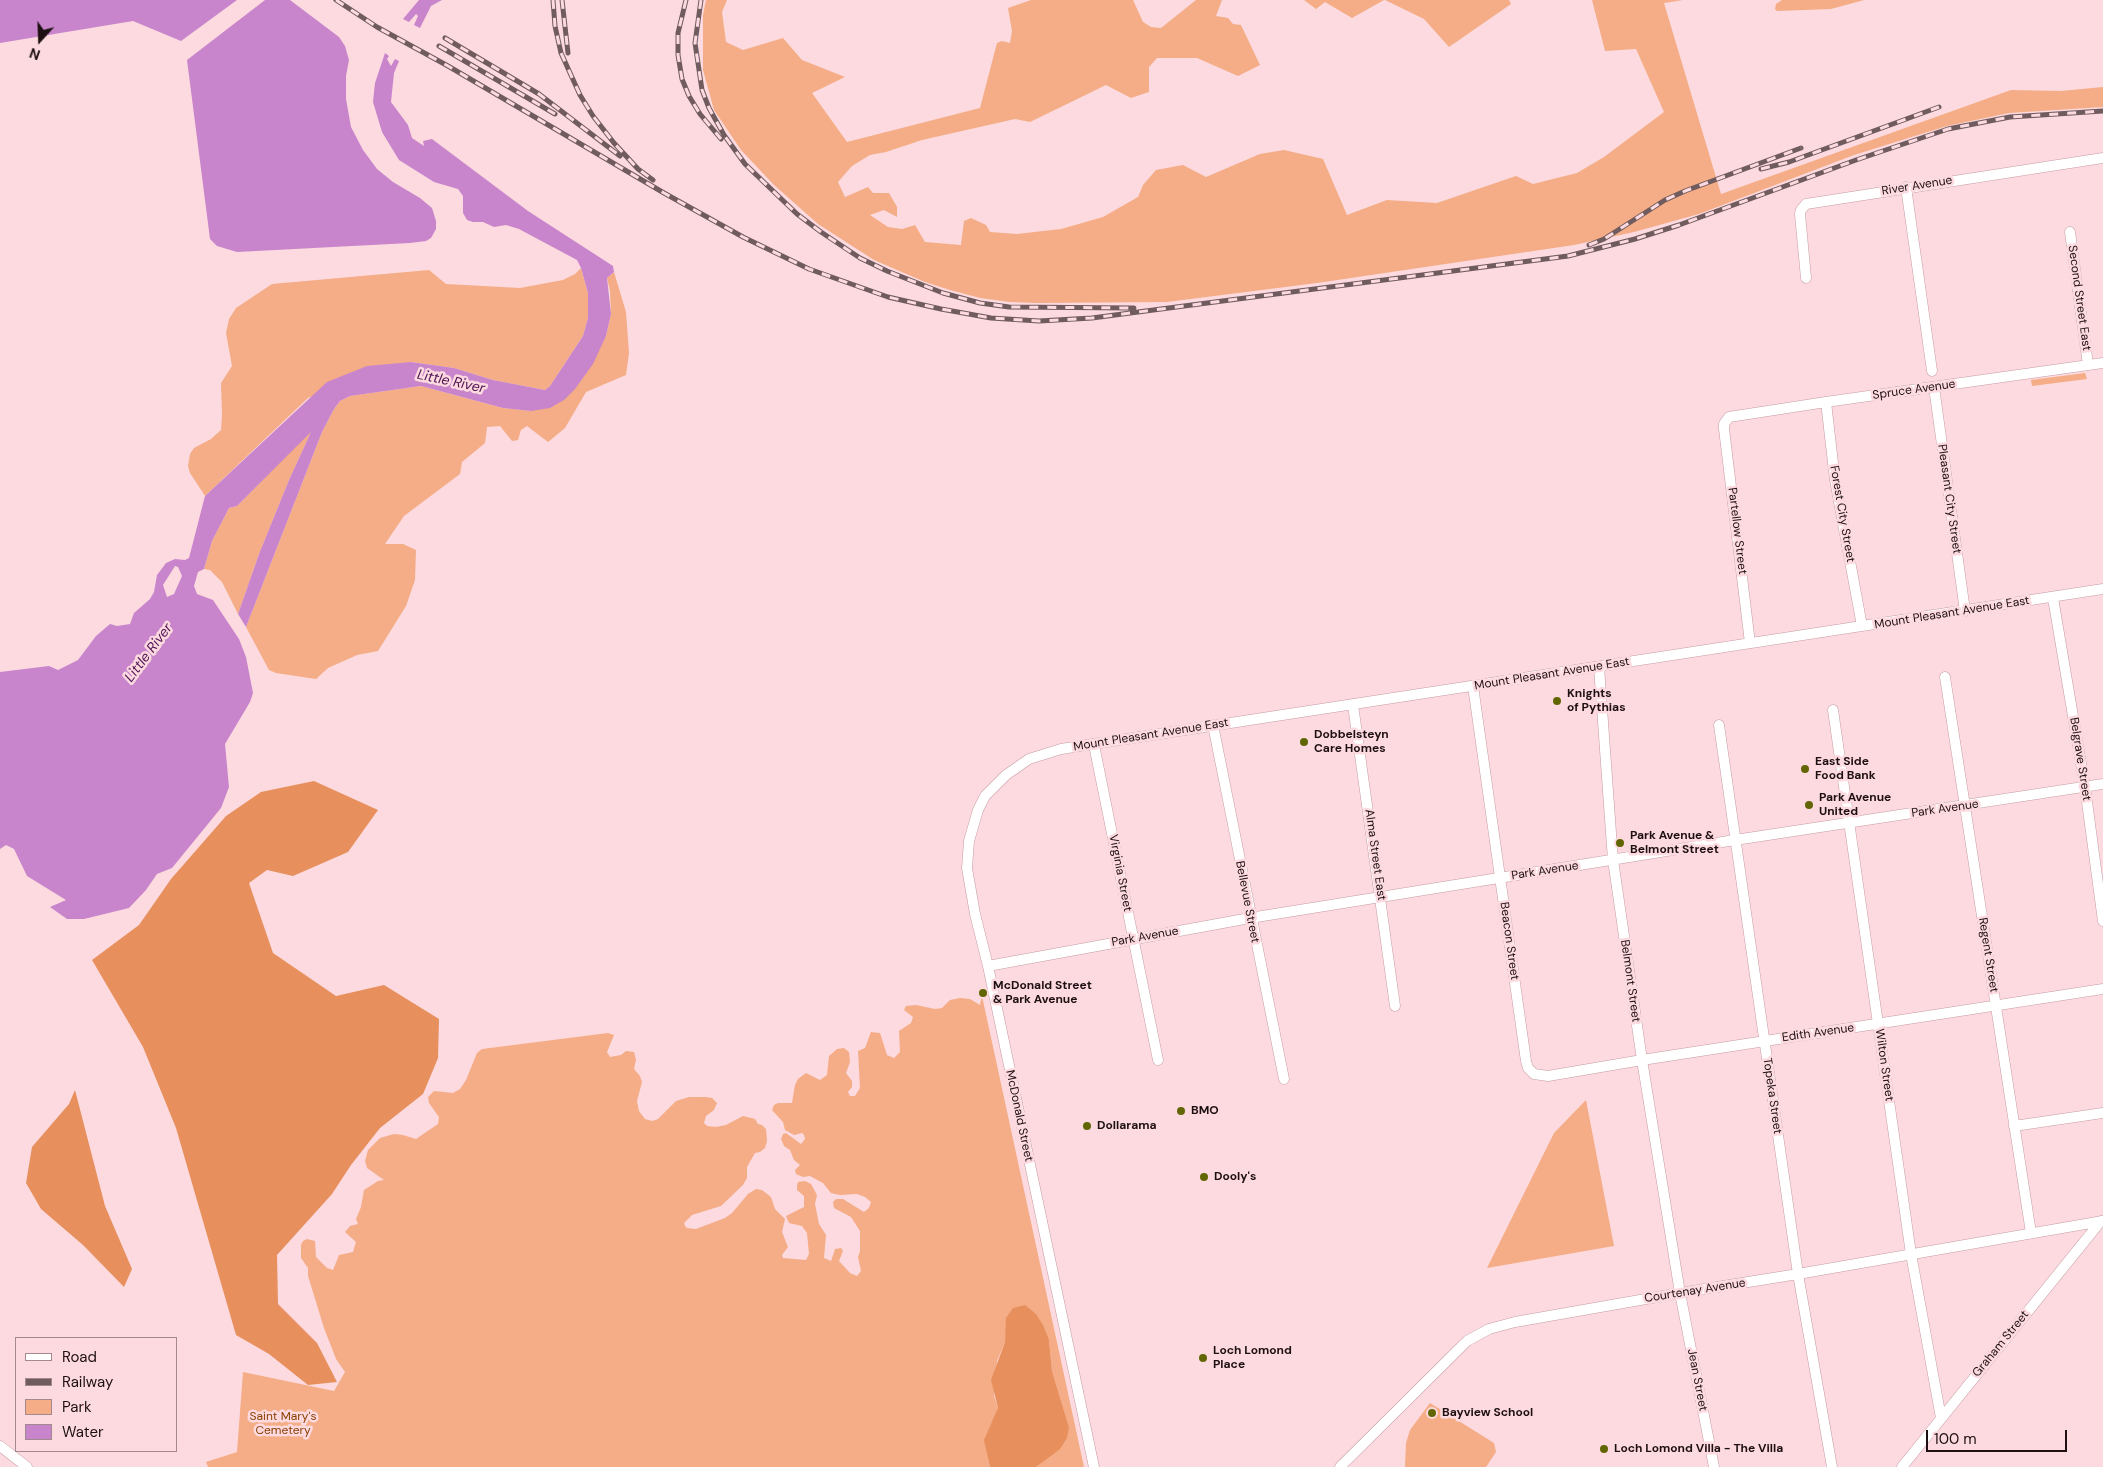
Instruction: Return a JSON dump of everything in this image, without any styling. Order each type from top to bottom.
[{"type":"street","name":"River Avenue","points":[[1806,278],[1800,214],[1804,206],[1906,187],[2103,158]]},
{"type":"street","points":[[1906,187],[1932,371]]},
{"type":"street","name":"Second Street East","points":[[2070,232],[2088,365]]},
{"type":"street","name":"Spruce Avenue","points":[[1726,420],[1732,415],[2103,363]]},
{"type":"street","name":"Pleasant City Street","points":[[1934,387],[1965,611]]},
{"type":"street","name":"Forest City Street","points":[[1826,402],[1835,480],[1862,626]]},
{"type":"street","name":"Partellow Street","points":[[1726,420],[1724,429],[1750,643]]},
{"type":"street","name":"Mount Pleasant Avenue East","points":[[1006,775],[1029,759],[1061,749],[2103,590]]},
{"type":"street","name":"Belgrave Street","points":[[2053,598],[2084,787],[2103,922]]},
{"type":"street","name":"Belmont Street","points":[[1599,667],[1613,860],[1642,1060],[1680,1293]]},
{"type":"street","name":"Regent Street","points":[[1945,677],[2031,1233]]},
{"type":"street","name":"Beacon Street","points":[[1473,686],[1526,1061],[1528,1068],[1534,1074]]},
{"type":"street","name":"Alma Street East","points":[[1353,705],[1396,1006]]},
{"type":"street","name":"Wilton Street","points":[[1833,710],[1911,1254],[1941,1418]]},
{"type":"street","name":"Bellevue Street","points":[[1213,725],[1250,918],[1284,1078]]},
{"type":"street","name":"Topeka Street","points":[[1719,725],[1798,1274],[1832,1467]]},
{"type":"street","name":"Virginia Street","points":[[1094,745],[1158,1060]]},
{"type":"street","name":"McDonald Street","points":[[1006,775],[985,796],[978,810],[972,826],[966,868],[1094,1467]]},
{"type":"street","name":"Park Avenue","points":[[988,966],[1250,918],[1848,822],[2103,784]]},
{"type":"street","name":"Edith Avenue","points":[[1534,1074],[1548,1076],[2103,989]]},
{"type":"street","points":[[2014,1126],[2103,1112]]},
{"type":"street","name":"Courtenay Avenue","points":[[1340,1467],[1456,1351],[1478,1333],[1515,1322],[2102,1221]]},
{"type":"street","name":"Graham Street","points":[[1902,1467],[2102,1221]]},
{"type":"street","name":"Jean Street","points":[[1680,1293],[1714,1467]]},
{"type":"street","points":[[0,1446],[27,1467]]},
{"type":"green space","points":[[706,0],[727,0],[722,12],[726,42],[743,50],[783,38],[802,60],[845,77],[812,93],[847,142],[980,108],[997,43],[1002,41],[1010,43],[1012,31],[1008,8],[1031,0],[1133,0],[1143,22],[1151,27],[1161,28],[1196,0],[1222,0],[1216,16],[1228,18],[1233,24],[1241,25],[1260,65],[1238,76],[1197,58],[1157,58],[1149,67],[1149,92],[1131,98],[1106,85],[1030,122],[1015,119],[922,140],[886,152],[870,155],[852,166],[838,182],[845,197],[868,187],[873,193],[889,193],[897,207],[897,217],[884,210],[870,215],[888,227],[902,229],[915,225],[925,242],[961,245],[964,221],[971,218],[986,225],[990,232],[1017,234],[1061,229],[1103,217],[1138,197],[1143,185],[1156,170],[1183,165],[1206,177],[1260,154],[1284,150],[1323,159],[1347,215],[1387,200],[1437,203],[1516,176],[1533,184],[1577,173],[1604,157],[1664,112],[1636,49],[1605,51],[1592,0],[1683,0],[1664,3],[1721,194],[2011,90],[2061,91],[2103,87],[2103,107],[2009,113],[1947,126],[1854,155],[1699,214],[1634,232],[1574,245],[1317,283],[1167,302],[1010,302],[980,298],[950,290],[925,282],[874,260],[818,224],[774,185],[741,150],[714,110],[703,70],[703,15]]},
{"type":"green space","points":[[1304,0],[1384,0],[1352,18],[1325,2],[1316,9]]},
{"type":"green space","points":[[1385,0],[1509,0],[1511,4],[1449,47],[1424,19]]},
{"type":"green space","points":[[1782,0],[1864,0],[1831,9],[1777,11],[1775,9],[1776,4]]},
{"type":"green space","points":[[581,268],[588,293],[588,318],[583,336],[550,386],[545,390],[493,380],[454,368],[411,362],[308,398],[205,496],[190,473],[188,466],[190,454],[194,448],[211,439],[221,430],[221,383],[232,366],[226,333],[229,319],[236,308],[272,284],[429,270],[446,284],[520,288],[563,280],[575,274]]},
{"type":"green space","points":[[614,272],[626,312],[629,353],[626,375],[586,392],[565,428],[548,442],[527,426],[521,430],[518,440],[512,441],[500,426],[487,427],[485,443],[462,462],[460,474],[404,516],[385,544],[403,544],[416,550],[415,580],[406,606],[378,651],[357,655],[328,668],[316,679],[276,673],[269,670],[246,627],[322,432],[340,401],[350,396],[421,386],[503,408],[531,411],[606,336],[611,314],[610,291],[607,278]]},
{"type":"green space","points":[[2085,373],[2087,379],[2032,386],[2031,380]]},
{"type":"green space","points":[[312,430],[259,554],[238,614],[222,582],[210,570],[204,569],[212,541],[229,508],[237,506]]},
{"type":"green space","name":"Saint Mary's Cemetery","points":[[982,996],[1084,1467],[1036,1467],[1049,1456],[1069,1427],[1052,1371],[1049,1340],[1006,1334],[1005,1342],[997,1361],[994,1396],[998,1408],[993,1424],[987,1433],[990,1467],[208,1467],[206,1462],[237,1452],[243,1372],[334,1391],[345,1372],[336,1359],[324,1328],[308,1276],[308,1268],[301,1258],[301,1245],[307,1239],[315,1241],[316,1257],[327,1268],[333,1270],[339,1255],[353,1252],[356,1242],[345,1232],[350,1226],[358,1224],[356,1219],[361,1207],[364,1190],[378,1181],[384,1180],[367,1168],[365,1161],[368,1150],[380,1138],[394,1134],[416,1139],[438,1124],[439,1117],[429,1103],[428,1097],[434,1091],[453,1093],[460,1089],[466,1080],[477,1053],[482,1049],[608,1033],[614,1035],[607,1052],[610,1057],[621,1055],[626,1051],[634,1052],[636,1060],[634,1069],[642,1082],[637,1101],[639,1111],[645,1119],[652,1121],[658,1119],[676,1101],[689,1097],[706,1097],[712,1098],[717,1103],[714,1110],[706,1116],[704,1123],[707,1126],[726,1125],[743,1116],[755,1119],[758,1124],[766,1129],[767,1141],[765,1148],[755,1153],[747,1167],[747,1178],[743,1185],[721,1206],[692,1215],[684,1223],[685,1226],[696,1229],[725,1218],[732,1213],[748,1194],[756,1189],[762,1190],[771,1197],[775,1209],[785,1219],[782,1232],[788,1247],[782,1255],[783,1258],[806,1260],[809,1254],[807,1233],[802,1226],[789,1223],[786,1216],[804,1207],[804,1196],[797,1190],[797,1185],[798,1182],[805,1181],[811,1184],[817,1195],[815,1204],[819,1224],[826,1235],[824,1258],[831,1261],[835,1249],[841,1248],[843,1251],[839,1261],[850,1273],[857,1276],[861,1271],[858,1257],[860,1251],[860,1231],[851,1217],[834,1208],[833,1202],[836,1199],[843,1199],[864,1212],[869,1208],[871,1202],[857,1194],[840,1195],[831,1193],[823,1183],[810,1176],[803,1177],[796,1174],[795,1170],[800,1165],[794,1160],[790,1150],[784,1146],[781,1139],[783,1134],[786,1133],[801,1144],[805,1139],[804,1135],[802,1133],[794,1135],[785,1130],[783,1122],[772,1110],[774,1105],[778,1103],[792,1103],[795,1085],[798,1079],[806,1073],[820,1080],[827,1075],[829,1056],[837,1049],[844,1048],[849,1052],[850,1062],[846,1073],[852,1081],[852,1087],[848,1092],[850,1096],[855,1096],[860,1088],[858,1051],[865,1048],[871,1032],[880,1033],[887,1055],[894,1058],[900,1052],[899,1031],[911,1023],[913,1017],[904,1010],[906,1006],[916,1005],[935,1009],[942,1008],[950,1000],[960,998],[970,999],[980,1005]]},
{"type":"green space","points":[[1586,1100],[1614,1246],[1487,1268],[1554,1133]]},
{"type":"green space","points":[[1430,1403],[1494,1443],[1496,1452],[1486,1467],[1405,1467],[1406,1443],[1410,1430]]},
{"type":"shaded area","points":[[314,781],[378,810],[348,852],[293,876],[267,870],[249,883],[273,953],[336,996],[384,985],[439,1019],[438,1058],[423,1094],[380,1128],[351,1165],[332,1194],[277,1255],[278,1304],[317,1343],[337,1382],[308,1385],[269,1354],[236,1335],[176,1128],[143,1047],[92,960],[139,925],[171,879],[226,816],[261,792]]},
{"type":"shaded area","points":[[75,1090],[105,1206],[132,1269],[124,1287],[83,1245],[41,1209],[26,1183],[32,1147],[69,1104]]},
{"type":"shaded area","points":[[1025,1305],[1036,1314],[1049,1340],[1052,1371],[1069,1427],[1067,1438],[1060,1449],[1036,1467],[990,1467],[984,1440],[998,1408],[991,1380],[1005,1342],[1006,1318],[1013,1308]]},
{"type":"water","points":[[0,0],[237,0],[181,41],[133,21],[0,43]]},
{"type":"water","points":[[265,0],[290,0],[339,37],[345,46],[349,60],[346,76],[346,99],[351,127],[363,150],[377,169],[432,208],[436,229],[431,238],[426,241],[410,243],[237,252],[217,246],[210,239],[187,60]]},
{"type":"water","points":[[419,0],[442,0],[431,6],[420,28],[414,25],[418,16],[416,14],[409,22],[403,19]]},
{"type":"water","name":"Little River","points":[[385,53],[389,56],[387,59],[391,66],[395,59],[399,61],[394,73],[391,102],[408,125],[412,138],[424,146],[423,141],[432,139],[528,211],[613,266],[614,272],[607,278],[611,314],[606,336],[593,364],[575,389],[564,400],[550,408],[531,411],[503,408],[421,386],[350,396],[340,401],[322,432],[246,627],[238,614],[259,554],[311,432],[237,506],[229,508],[212,541],[204,569],[198,572],[194,586],[197,594],[213,600],[239,639],[246,657],[253,693],[250,702],[225,744],[229,787],[221,808],[172,868],[157,874],[146,890],[129,908],[84,919],[67,919],[50,907],[66,900],[27,876],[14,849],[6,845],[0,849],[0,672],[49,666],[58,670],[78,660],[96,636],[110,624],[117,626],[130,624],[134,613],[150,599],[154,592],[157,575],[166,563],[175,559],[185,560],[189,558],[205,496],[327,382],[367,366],[411,362],[454,368],[493,380],[545,390],[550,386],[583,336],[588,318],[588,293],[577,260],[519,229],[506,225],[494,227],[483,222],[467,220],[463,213],[463,196],[458,189],[434,182],[399,160],[382,132],[373,102],[375,83]],"holes":[[[175,566],[178,567],[182,576],[174,594],[167,597],[163,585]]]},
{"type":"railway","points":[[336,0],[377,27],[448,66],[664,193],[743,237],[809,269],[888,297],[991,318],[1039,321],[1092,318],[1568,256],[1635,239],[1679,225],[1856,160],[1948,129],[2010,117],[2103,111]]},
{"type":"railway","points":[[553,0],[555,26],[561,53],[580,95],[593,116],[614,143],[638,169],[653,180]]},
{"type":"railway","points":[[562,0],[568,53]]},
{"type":"railway","points":[[686,0],[678,33],[678,55],[682,79],[689,96],[700,114],[721,139]]},
{"type":"railway","points":[[701,0],[695,43],[702,90],[709,108],[724,135],[745,164],[797,214],[821,232],[860,258],[887,271],[943,293],[980,303],[1009,307],[1134,308]]},
{"type":"railway","points":[[445,38],[539,94],[620,156]]},
{"type":"railway","points":[[439,46],[555,114]]},
{"type":"railway","points":[[1761,169],[1789,162],[1939,107]]},
{"type":"railway","points":[[1589,245],[1604,239],[1665,200],[1801,148]]},
{"type":"place","name":"Knights of Pythias","points":[[1557,701]]},
{"type":"place","name":"Dobbelsteyn Care Homes","points":[[1304,742]]},
{"type":"place","name":"East Side Food Bank","points":[[1805,769]]},
{"type":"place","name":"Park Avenue United","points":[[1809,805]]},
{"type":"place","name":"Park Avenue & Belmont Street","points":[[1620,843]]},
{"type":"place","name":"McDonald Street & Park Avenue","points":[[983,993]]},
{"type":"place","name":"BMO","points":[[1181,1111]]},
{"type":"place","name":"Dollarama","points":[[1087,1126]]},
{"type":"place","name":"Dooly's","points":[[1204,1177]]},
{"type":"place","name":"Loch Lomond Place","points":[[1203,1358]]},
{"type":"place","name":"Bayview School","points":[[1432,1413]]},
{"type":"place","name":"Loch Lomond Villa - The Villa","points":[[1604,1449]]}]
